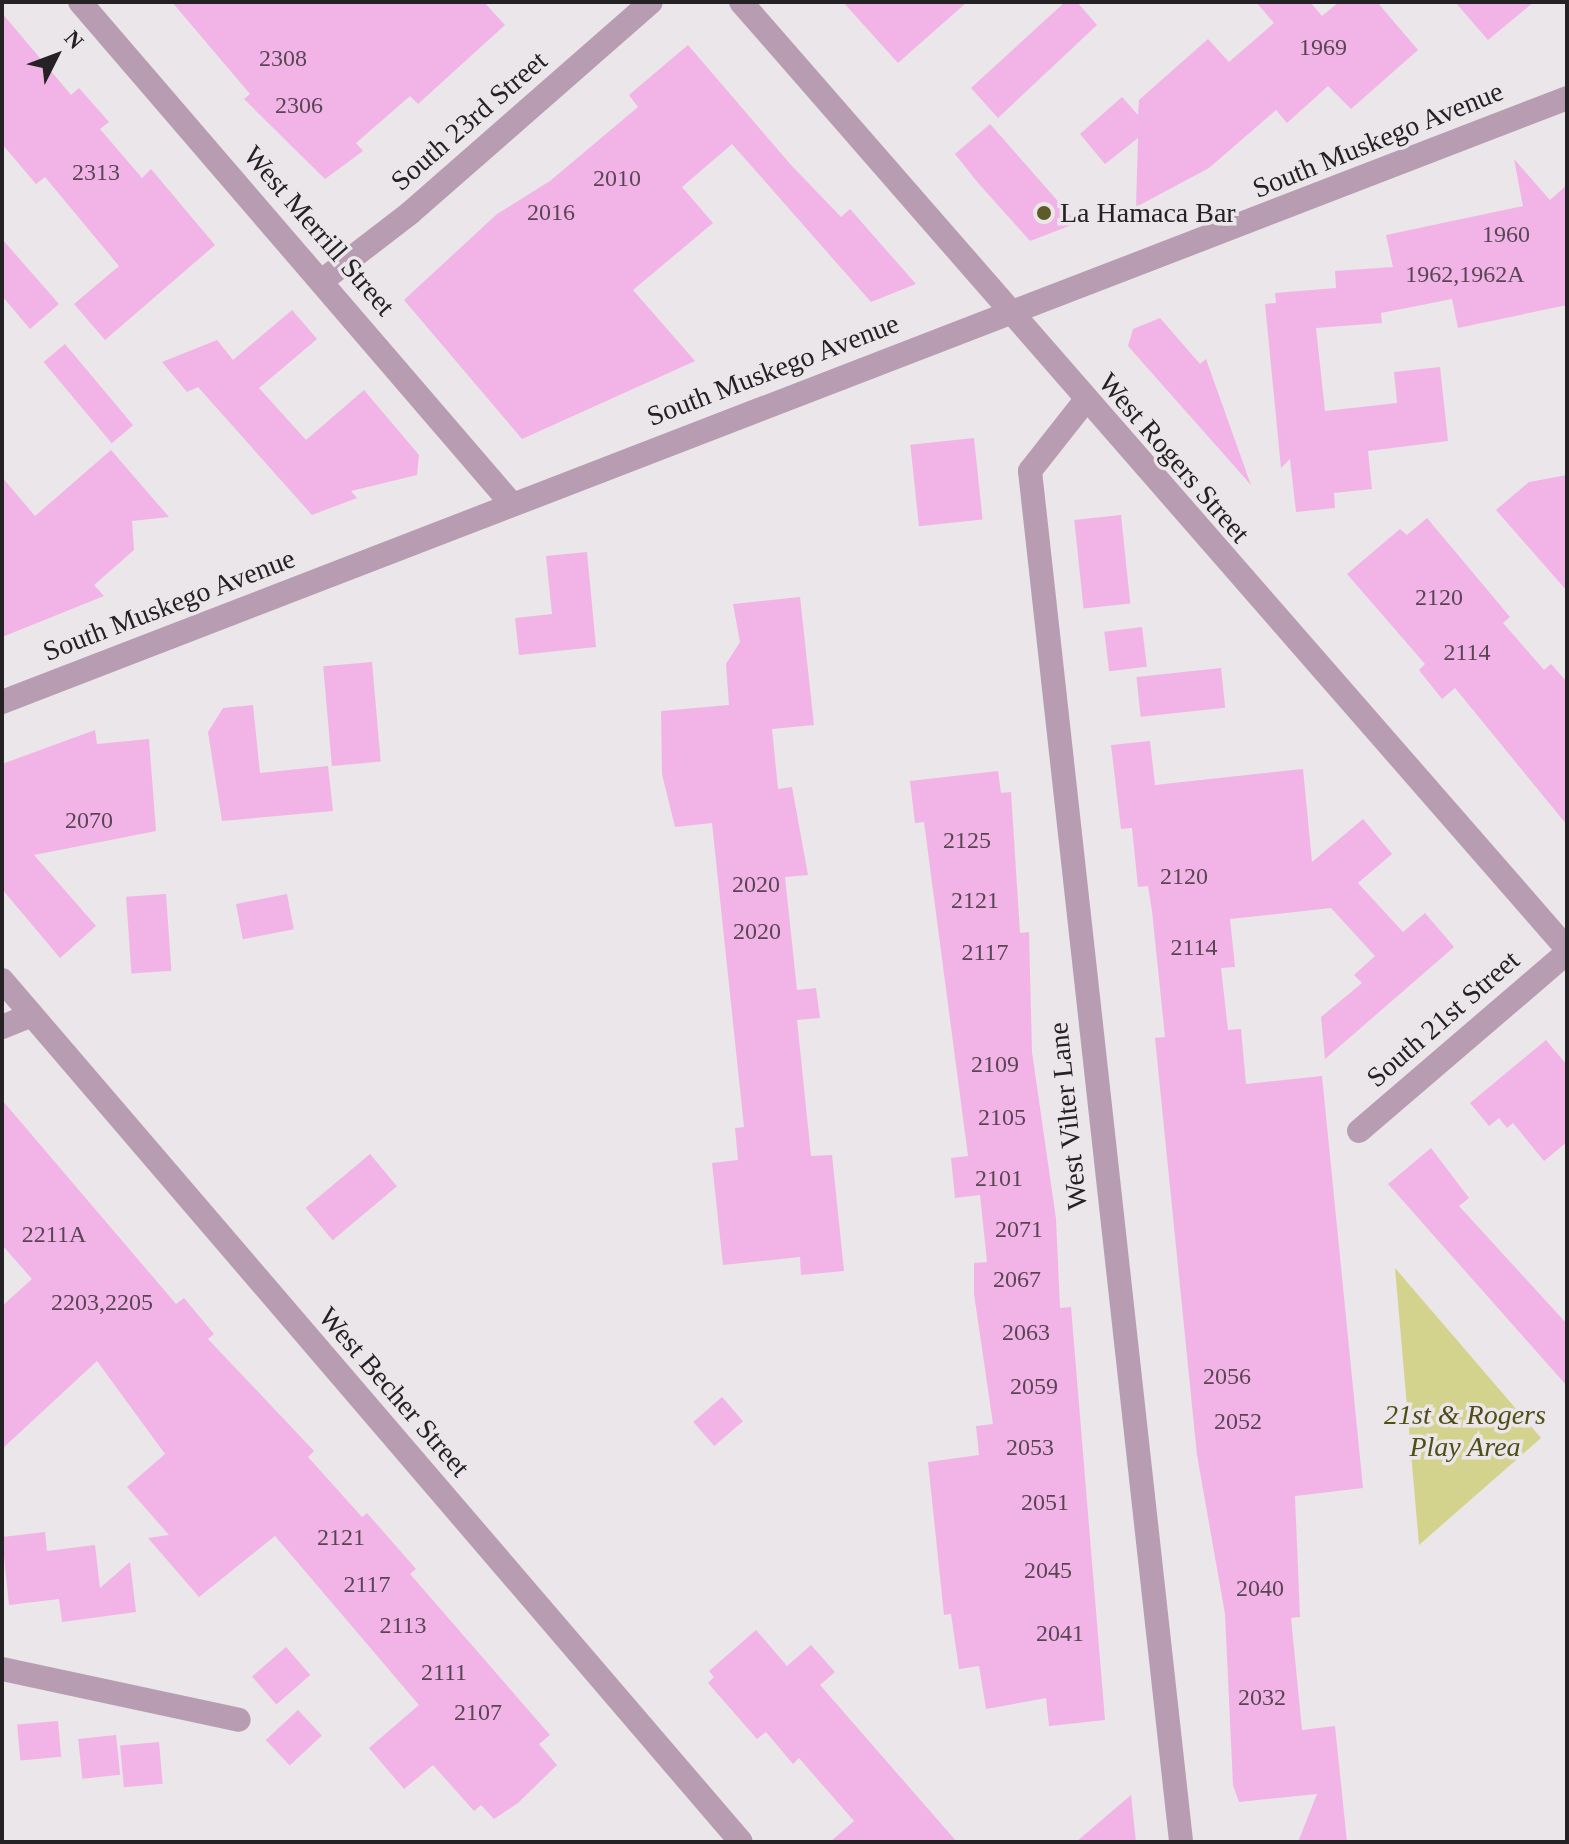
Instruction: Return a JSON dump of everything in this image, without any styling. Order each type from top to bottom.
[{"type":"street","name":"West Merrill Street","points":[[80,2],[323,280],[510,502]]},
{"type":"street","name":"South 23rd Street","points":[[323,280],[410,213],[651,2]]},
{"type":"street","name":"West Rogers Street","points":[[741,2],[1011,311],[1085,401],[1567,951]]},
{"type":"street","name":"South Muskego Avenue","points":[[2,702],[510,502],[1567,98]]},
{"type":"street","name":"West Vilter Lane","points":[[1085,401],[1030,471],[1181,1842]]},
{"type":"street","name":"South 21st Street","points":[[1359,1131],[1567,951]]},
{"type":"street","name":"West Becher Street","points":[[2,980],[741,1842]]},
{"type":"street","points":[[2,1027],[32,1015]]},
{"type":"street","points":[[2,1669],[239,1720]]},
{"type":"green space","name":"21st & Rogers Play Area","points":[[1395,1268],[1541,1438],[1419,1545]]},
{"type":"building","points":[[172,2],[484,2],[505,25],[418,104],[410,96],[356,143],[363,151],[325,179],[244,99],[250,94]]},
{"type":"building","points":[[843,2],[967,2],[898,63]]},
{"type":"building","points":[[1065,2],[1077,2],[1097,25],[998,118],[971,88]]},
{"type":"building","points":[[1256,2],[1310,2],[1322,16],[1339,2],[1377,2],[1418,50],[1351,109],[1328,86],[1287,123],[1276,110],[1209,168],[1136,207],[1138,138],[1105,164],[1080,134],[1122,97],[1138,115],[1139,100],[1208,39],[1229,62],[1274,23]]},
{"type":"building","points":[[1455,2],[1534,2],[1488,40]]},
{"type":"building","points":[[2,13],[71,95],[79,88],[109,122],[100,129],[142,178],[151,169],[215,245],[105,340],[74,304],[119,266],[45,177],[36,184],[2,144]]},
{"type":"building","points":[[688,45],[791,165],[841,217],[850,209],[916,284],[871,302],[732,144],[682,187],[713,223],[633,290],[695,361],[522,439],[404,300],[497,214],[550,181],[638,107],[629,95]]},
{"type":"building","points":[[990,124],[1077,223],[1030,241],[979,184],[955,154]]},
{"type":"building","points":[[1514,159],[1550,200],[1567,185],[1567,305],[1458,328],[1452,299],[1381,313],[1382,323],[1316,328],[1325,411],[1397,403],[1394,372],[1440,367],[1448,441],[1368,451],[1372,489],[1334,493],[1335,508],[1296,512],[1290,459],[1281,468],[1265,304],[1276,303],[1275,293],[1336,288],[1335,271],[1393,267],[1386,235],[1523,206]]},
{"type":"building","points":[[2,239],[59,304],[30,329],[2,296]]},
{"type":"building","points":[[292,310],[317,339],[259,388],[306,440],[364,390],[419,455],[417,475],[351,491],[357,498],[312,515],[198,387],[187,392],[162,362],[217,340],[233,360]]},
{"type":"building","points":[[1160,318],[1200,364],[1206,359],[1251,485],[1128,346],[1133,329]]},
{"type":"building","points":[[65,344],[133,425],[112,443],[44,362]]},
{"type":"building","points":[[974,438],[983,520],[919,526],[910,445]]},
{"type":"building","points":[[111,450],[169,517],[132,521],[134,550],[94,585],[104,596],[2,637],[2,477],[35,516]]},
{"type":"building","points":[[1567,475],[1567,591],[1496,510],[1529,482]]},
{"type":"building","points":[[1121,515],[1130,604],[1084,608],[1074,520]]},
{"type":"building","points":[[1427,518],[1510,617],[1503,623],[1544,670],[1551,664],[1567,682],[1567,825],[1455,688],[1442,699],[1419,670],[1425,664],[1347,574],[1400,529],[1407,535]]},
{"type":"building","points":[[587,552],[596,647],[519,655],[515,618],[552,614],[546,556]]},
{"type":"building","points":[[800,597],[814,725],[772,729],[778,789],[792,787],[808,875],[785,877],[797,990],[816,988],[820,1018],[797,1020],[811,1156],[832,1155],[844,1271],[801,1275],[800,1257],[723,1265],[712,1163],[738,1160],[735,1128],[744,1127],[712,823],[675,827],[662,774],[661,711],[729,705],[726,664],[740,642],[733,604]]},
{"type":"building","points":[[1142,627],[1147,667],[1109,671],[1104,632]]},
{"type":"building","points":[[372,662],[381,762],[332,766],[323,666]]},
{"type":"building","points":[[1221,668],[1225,708],[1141,717],[1136,677]]},
{"type":"building","points":[[253,705],[260,773],[328,766],[333,811],[222,821],[208,732],[223,708]]},
{"type":"building","points":[[95,730],[97,744],[149,739],[156,831],[34,855],[96,926],[60,958],[2,889],[2,764]]},
{"type":"building","points":[[1150,741],[1155,785],[1303,769],[1312,862],[1363,819],[1392,854],[1358,883],[1403,932],[1425,913],[1454,947],[1325,1059],[1321,1017],[1362,983],[1354,975],[1375,956],[1331,908],[1230,919],[1235,967],[1221,968],[1228,1030],[1241,1029],[1246,1084],[1322,1076],[1363,1488],[1295,1496],[1300,1617],[1291,1618],[1302,1730],[1335,1726],[1347,1842],[1298,1842],[1317,1794],[1239,1802],[1233,1785],[1225,1614],[1197,1455],[1155,1038],[1165,1037],[1152,911],[1148,886],[1138,887],[1132,828],[1121,829],[1111,745]]},
{"type":"building","points":[[998,771],[1001,793],[1011,792],[1020,933],[1029,932],[1032,1052],[1056,1219],[1060,1308],[1071,1307],[1105,1720],[1049,1726],[1046,1698],[986,1709],[979,1666],[959,1669],[951,1614],[944,1615],[928,1462],[979,1455],[976,1426],[993,1424],[974,1294],[974,1263],[987,1262],[980,1195],[955,1198],[951,1158],[968,1156],[924,822],[915,823],[910,781]]},
{"type":"building","points":[[166,894],[171,971],[131,974],[126,897]]},
{"type":"building","points":[[287,894],[294,929],[243,939],[236,904]]},
{"type":"building","points":[[1546,1040],[1567,1065],[1567,1142],[1544,1161],[1513,1123],[1507,1128],[1499,1118],[1489,1126],[1470,1103]]},
{"type":"building","points":[[2,1100],[176,1304],[184,1298],[214,1334],[208,1339],[314,1451],[308,1457],[362,1517],[367,1513],[416,1569],[410,1574],[550,1735],[539,1744],[557,1765],[518,1803],[494,1819],[481,1805],[474,1811],[433,1765],[404,1789],[369,1748],[419,1705],[275,1536],[199,1597],[148,1538],[169,1535],[127,1487],[165,1454],[97,1361],[2,1449],[2,1306],[32,1279],[2,1245]]},
{"type":"building","points":[[1431,1148],[1469,1198],[1459,1206],[1567,1324],[1567,1386],[1388,1184]]},
{"type":"building","points":[[370,1154],[397,1186],[333,1240],[306,1208]]},
{"type":"building","points":[[722,1397],[743,1421],[714,1446],[693,1422]]},
{"type":"building","points":[[45,1532],[47,1551],[95,1545],[100,1588],[130,1562],[136,1612],[62,1622],[59,1599],[9,1605],[2,1537]]},
{"type":"building","points":[[756,1630],[787,1666],[811,1645],[835,1672],[820,1685],[957,1842],[830,1842],[854,1821],[799,1758],[793,1764],[766,1732],[757,1739],[708,1683],[714,1677],[709,1671]]},
{"type":"building","points":[[286,1647],[310,1675],[276,1704],[252,1677]]},
{"type":"building","points":[[298,1710],[322,1736],[290,1766],[266,1740]]},
{"type":"building","points":[[58,1721],[61,1757],[20,1760],[17,1725]]},
{"type":"building","points":[[116,1735],[120,1775],[82,1779],[78,1739]]},
{"type":"building","points":[[159,1742],[163,1784],[124,1787],[120,1745]]},
{"type":"building","points":[[1131,1795],[1136,1842],[1076,1842]]},
{"type":"place","name":"La Hamaca Bar","points":[[1044,213]]}]
